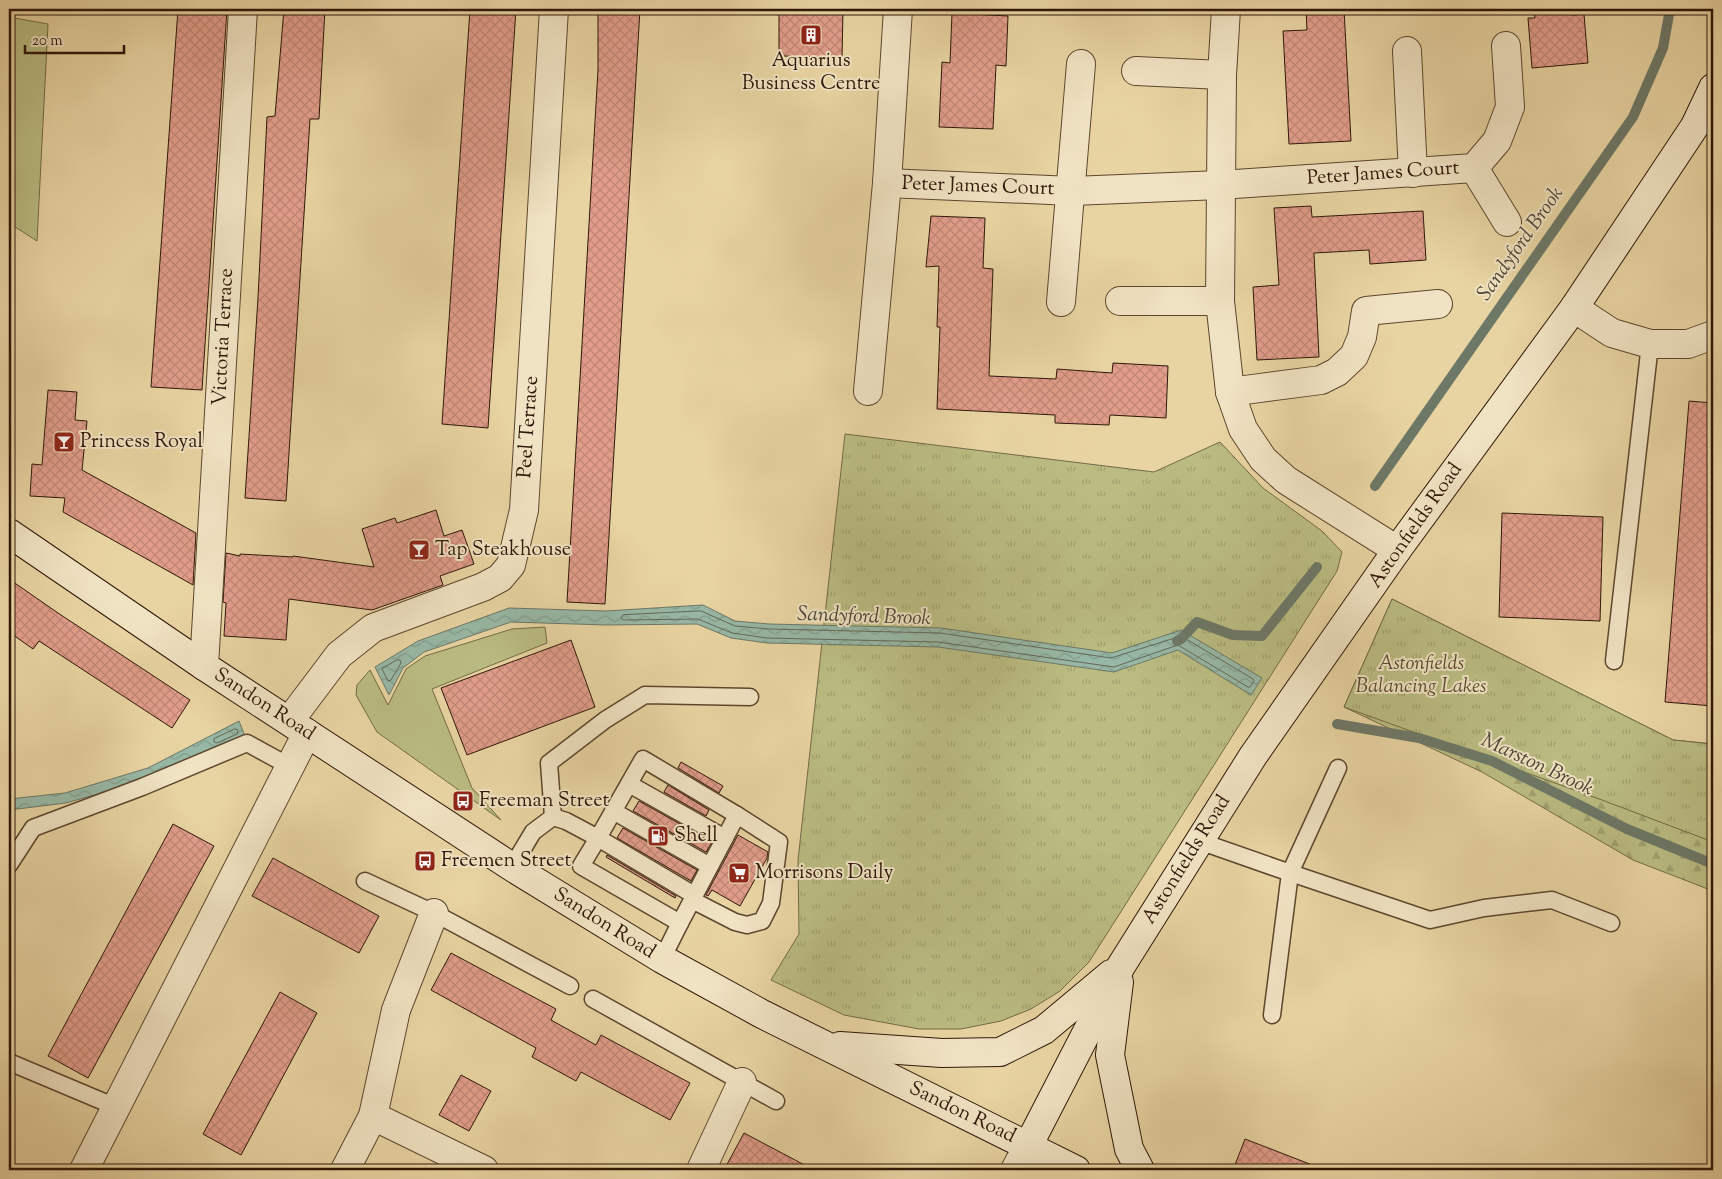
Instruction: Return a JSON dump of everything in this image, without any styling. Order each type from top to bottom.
[{"type":"street","name":"Victoria Terrace","points":[[204,666],[243,9]]},
{"type":"street","name":"Peel Terrace","points":[[298,726],[339,655],[373,628],[483,587],[500,578],[511,565],[524,510],[554,9]]},
{"type":"street","points":[[868,391],[887,183],[898,9]]},
{"type":"street","points":[[1226,9],[1222,75],[1220,300],[1230,392],[1243,430],[1263,459],[1286,480],[1397,550]]},
{"type":"street","name":"Peter James Court","points":[[887,183],[1072,190],[1220,185],[1474,168],[1497,141],[1510,107],[1506,46]]},
{"type":"street","points":[[1407,51],[1413,173]]},
{"type":"street","points":[[1062,302],[1081,64]]},
{"type":"street","points":[[1136,71],[1222,75]]},
{"type":"street","name":"Astonfields Road","points":[[1015,1170],[1121,966],[1253,756],[1397,550],[1574,308],[1695,126],[1713,88]]},
{"type":"street","points":[[1474,168],[1507,222]]},
{"type":"street","points":[[1120,301],[1220,300]]},
{"type":"street","points":[[1230,392],[1321,380],[1337,372],[1354,356],[1362,337],[1366,311],[1438,304]]},
{"type":"street","points":[[1574,308],[1612,333],[1650,344],[1688,344],[1713,335]]},
{"type":"street","name":"Sandon Road","points":[[9,533],[204,666],[512,867],[662,959],[762,1014],[1076,1170]]},
{"type":"street","points":[[84,1170],[288,766],[298,726]]},
{"type":"street","points":[[346,1170],[373,1116],[396,1010],[434,914]]},
{"type":"street","name":"Astonfields Road","points":[[826,1045],[942,1053],[1000,1052],[1044,1030],[1121,966]]},
{"type":"street","name":"Astonfields Road","points":[[1121,966],[1110,1055],[1129,1149],[1140,1170]]},
{"type":"street","points":[[701,1170],[742,1082]]},
{"type":"street","points":[[373,1116],[484,1170]]},
{"type":"lane","points":[[1614,661],[1650,344]]},
{"type":"lane","points":[[552,817],[549,762],[605,720],[645,695],[750,697]]},
{"type":"lane","points":[[9,865],[33,828],[142,787],[247,743],[288,766]]},
{"type":"lane","points":[[552,817],[566,821],[598,838],[693,898],[735,922],[747,925],[762,921],[771,902],[779,842],[644,759],[598,838],[581,866],[680,923]]},
{"type":"lane","points":[[1272,1015],[1290,873],[1338,768]]},
{"type":"lane","points":[[629,784],[725,838]]},
{"type":"lane","points":[[613,811],[710,866]]},
{"type":"lane","points":[[662,959],[737,815]]},
{"type":"lane","points":[[512,867],[533,832],[552,817]]},
{"type":"lane","points":[[1199,841],[1430,920],[1484,908],[1552,900],[1611,923]]},
{"type":"lane","points":[[365,881],[434,914],[570,986]]},
{"type":"lane","points":[[593,998],[776,1101]]},
{"type":"lane","points":[[9,1062],[116,1107]]},
{"type":"green space","points":[[9,17],[48,24],[37,241],[9,223]]},
{"type":"green space","points":[[845,434],[1154,472],[1220,442],[1263,488],[1322,531],[1342,552],[1337,571],[1089,962],[1060,991],[1031,1009],[1001,1021],[961,1029],[919,1029],[844,1015],[771,980],[799,934],[798,860]]},
{"type":"green space","name":"Astonfields Balancing Lakes","points":[[1392,599],[1673,740],[1713,744],[1713,891],[1633,860],[1482,772],[1344,707]]},
{"type":"green space","name":"Astonfields Balancing Lakes","points":[[1392,599],[1673,740],[1713,744],[1713,842],[1344,707]]},
{"type":"green space","points":[[545,627],[547,643],[432,689],[472,788],[501,820],[377,732],[356,695],[357,685],[370,670],[388,705],[406,669],[425,656],[512,629]]},
{"type":"water","points":[[703,605],[735,621],[769,624],[941,628],[1112,653],[1181,630],[1262,678],[1251,695],[1178,650],[1114,672],[938,647],[767,643],[731,638],[697,624],[606,625],[511,622],[424,652],[403,668],[389,695],[375,667],[418,641],[509,608],[606,611]]},
{"type":"water","points":[[239,721],[245,736],[151,779],[66,803],[9,810],[9,799],[65,793],[148,768]]},
{"type":"building","points":[[178,9],[227,9],[202,390],[151,387]]},
{"type":"building","points":[[284,9],[325,9],[319,119],[310,119],[286,501],[245,498],[267,117],[275,116]]},
{"type":"building","points":[[470,9],[516,9],[488,428],[442,424]]},
{"type":"building","points":[[598,9],[640,9],[605,604],[567,602],[598,70]]},
{"type":"building","name":"Aquarius Business Centre","points":[[801,9],[843,9],[842,57],[779,56],[779,14],[801,14]]},
{"type":"building","points":[[1306,9],[1344,9],[1351,141],[1289,144],[1283,31],[1307,30]]},
{"type":"building","points":[[1534,9],[1571,9],[1572,15],[1584,14],[1588,63],[1532,68],[1528,18],[1535,18]]},
{"type":"building","points":[[952,13],[1008,16],[1006,66],[996,65],[993,129],[939,127],[942,62],[950,63]]},
{"type":"building","points":[[1311,206],[1312,217],[1423,211],[1426,260],[1370,264],[1369,250],[1314,253],[1319,357],[1257,360],[1253,287],[1279,285],[1274,208]]},
{"type":"building","points":[[931,216],[985,218],[983,268],[993,269],[989,376],[1056,379],[1057,369],[1112,373],[1113,363],[1168,366],[1166,418],[1110,415],[1109,425],[1055,423],[1055,415],[937,409],[940,327],[937,327],[939,266],[926,267]]},
{"type":"building","points":[[48,390],[77,392],[75,420],[87,421],[82,470],[196,533],[193,585],[63,512],[65,498],[30,496],[32,464],[42,465]]},
{"type":"building","points":[[1689,401],[1713,403],[1713,706],[1665,702]]},
{"type":"building","points":[[436,510],[444,536],[462,530],[474,564],[440,576],[443,585],[372,610],[289,599],[286,640],[224,636],[226,603],[223,602],[226,553],[240,556],[240,554],[293,556],[374,567],[362,529],[395,518],[397,523]]},
{"type":"building","points":[[1502,513],[1603,517],[1600,621],[1499,617]]},
{"type":"building","points":[[9,579],[190,700],[172,728],[39,641],[33,649],[9,632]]},
{"type":"building","points":[[571,640],[595,707],[467,755],[441,688]]},
{"type":"building","points":[[681,762],[723,786],[719,793],[678,768]]},
{"type":"building","points":[[668,785],[709,810],[706,816],[664,792]]},
{"type":"building","points":[[639,801],[712,842],[706,852],[633,811]]},
{"type":"building","points":[[173,824],[214,846],[88,1078],[48,1056]]},
{"type":"building","points":[[623,828],[697,870],[691,881],[617,838]]},
{"type":"building","points":[[738,835],[768,852],[767,858],[740,906],[712,890],[708,896],[706,895]]},
{"type":"building","points":[[607,855],[676,896],[675,898],[606,857]]},
{"type":"building","points":[[273,858],[379,916],[359,953],[252,896]]},
{"type":"building","points":[[451,953],[556,1009],[551,1020],[596,1045],[601,1035],[690,1083],[670,1120],[581,1072],[576,1081],[532,1057],[536,1048],[431,990]]},
{"type":"building","points":[[280,992],[317,1013],[241,1155],[203,1134]]},
{"type":"building","points":[[461,1075],[491,1091],[469,1131],[439,1115]]},
{"type":"building","points":[[744,1133],[814,1170],[724,1170]]},
{"type":"building","points":[[1245,1139],[1320,1168],[1320,1170],[1233,1170]]},
{"type":"waterway","name":"Sandyford Brook","points":[[1375,486],[1633,117],[1663,48],[1670,9]]},
{"type":"waterway","name":"Sandyford Brook","points":[[1177,641],[1197,622],[1233,635],[1262,636],[1317,567]]},
{"type":"waterway","name":"Marston Brook","points":[[1337,724],[1419,738],[1492,761],[1627,829],[1713,864]]},
{"type":"place","name":"Aquarius Business Centre","points":[[811,35]]},
{"type":"place","name":"Princess Royal","points":[[64,442]]},
{"type":"place","name":"Tap Steakhouse","points":[[419,550]]},
{"type":"place","name":"Freeman Street","points":[[463,801]]},
{"type":"place","name":"Shell","points":[[658,836]]},
{"type":"place","name":"Freemen Street","points":[[425,861]]},
{"type":"place","name":"Morrisons Daily","points":[[739,873]]}]
